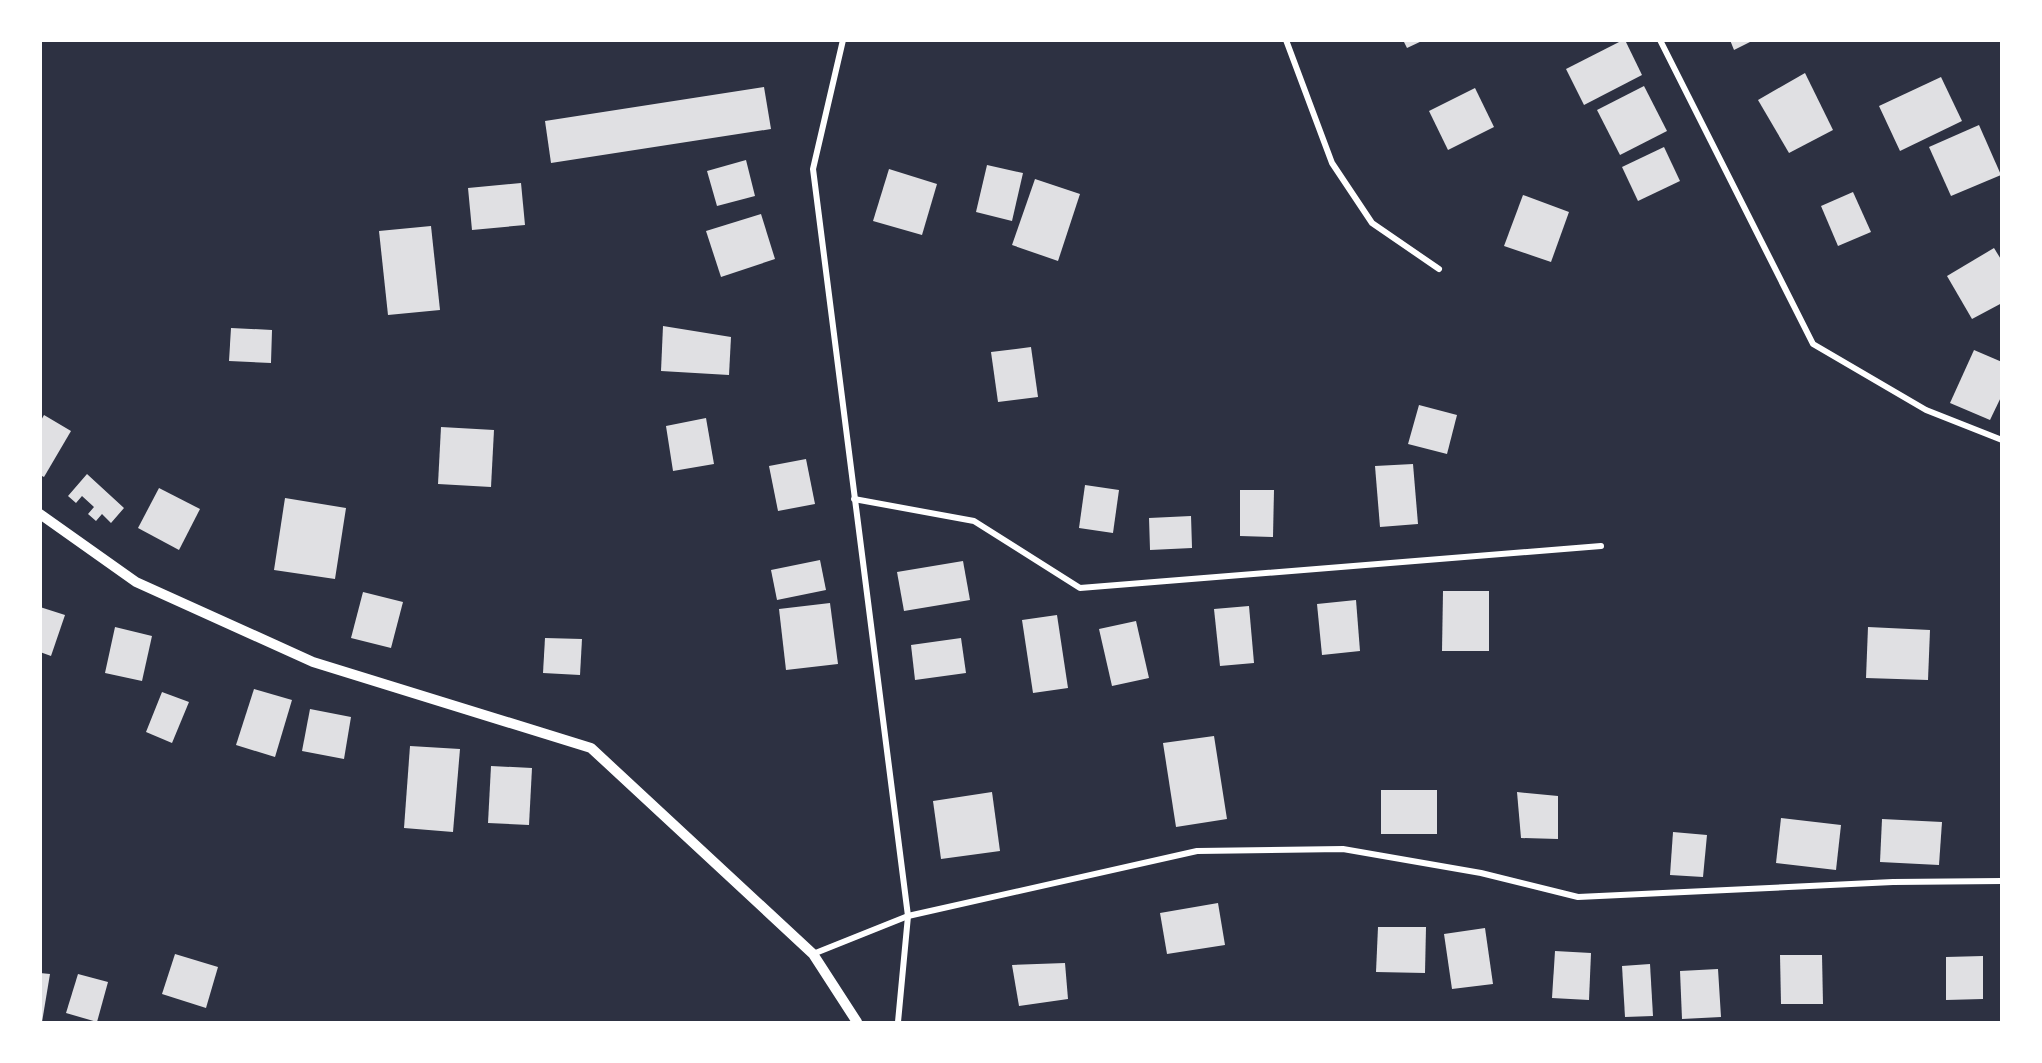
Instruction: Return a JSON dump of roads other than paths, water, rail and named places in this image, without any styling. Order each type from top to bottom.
[{"type":"street","points":[[843,40],[813,169],[908,916],[898,1023]]},
{"type":"street","points":[[1286,40],[1332,163],[1372,223],[1439,269]]},
{"type":"street","points":[[1660,40],[1812,344],[1926,410],[2001,440]]},
{"type":"street","points":[[854,500],[974,521],[1080,588],[1601,546]]},
{"type":"street","points":[[40,514],[136,582],[314,662],[591,748],[813,954],[857,1023]]},
{"type":"street","points":[[813,954],[908,916],[1197,851],[1343,849],[1481,873],[1578,897],[1893,882],[2001,881]]}]
